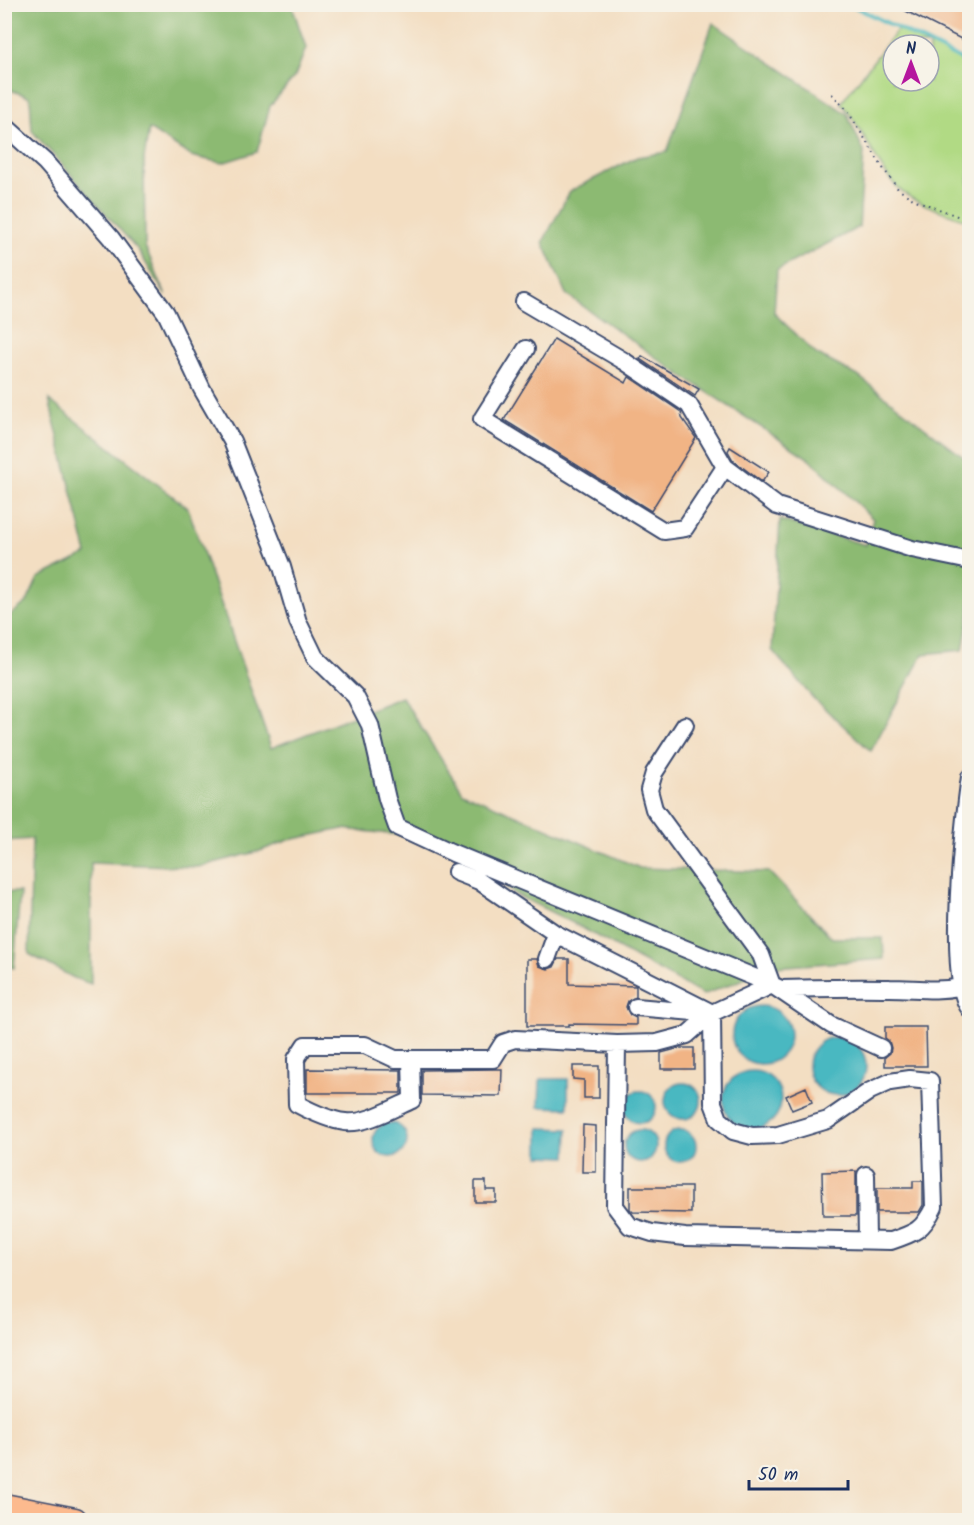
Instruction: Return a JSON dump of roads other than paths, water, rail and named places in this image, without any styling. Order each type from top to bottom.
[{"type":"highway","points":[[4,1506],[75,1521]]},
{"type":"street","points":[[4,125],[53,170],[111,238],[166,313],[202,389],[232,441],[282,567],[297,622],[315,657],[355,696],[370,725],[387,799],[398,827],[453,853],[673,942],[781,989],[851,987],[939,991],[960,987]]},
{"type":"street","points":[[524,302],[624,361],[689,405],[725,467],[777,506],[912,549],[969,561]]},
{"type":"street","points":[[526,349],[482,419],[664,531],[685,528],[725,467]]},
{"type":"street","points":[[685,725],[654,773],[648,790],[654,809],[761,955],[772,985],[831,1024],[881,1048]]},
{"type":"street","points":[[969,777],[959,890],[960,987],[964,1003],[969,1009]]},
{"type":"street","points":[[456,872],[479,881],[556,934],[712,1013]]},
{"type":"street","points":[[548,959],[556,934]]},
{"type":"street","points":[[411,1059],[412,1100],[364,1120],[347,1123],[314,1113],[297,1104],[296,1059],[305,1046],[365,1045],[395,1059],[411,1059],[493,1059],[502,1043],[545,1033],[618,1044],[657,1043],[687,1035],[712,1013],[772,985]]},
{"type":"street","points":[[636,1007],[712,1013]]},
{"type":"street","points":[[618,1044],[615,1206],[630,1226],[652,1233],[685,1237],[891,1241],[914,1234],[927,1223],[934,1207],[930,1081],[910,1079],[891,1082],[870,1091],[828,1120],[778,1135],[752,1136],[733,1131],[719,1119],[713,1103],[712,1013]]},
{"type":"street","points":[[866,1175],[867,1240]]},
{"type":"water","points":[[755,1006],[767,1006],[782,1014],[790,1029],[790,1041],[782,1056],[767,1064],[755,1064],[740,1056],[732,1041],[732,1029],[740,1014]]},
{"type":"water","points":[[837,1037],[848,1039],[861,1050],[866,1066],[864,1077],[853,1090],[837,1095],[826,1093],[813,1082],[808,1066],[810,1055],[821,1042]]},
{"type":"water","points":[[752,1071],[768,1076],[776,1084],[781,1100],[776,1116],[768,1124],[752,1129],[736,1124],[728,1116],[723,1100],[728,1084],[736,1076]]},
{"type":"water","points":[[540,1079],[568,1079],[568,1108],[539,1107]]},
{"type":"water","points":[[683,1083],[696,1088],[701,1101],[696,1114],[683,1119],[670,1114],[665,1101],[670,1088]]},
{"type":"water","points":[[640,1091],[652,1095],[656,1107],[652,1119],[640,1123],[628,1119],[624,1107],[628,1095]]},
{"type":"water","points":[[390,1123],[402,1128],[407,1140],[402,1152],[390,1157],[378,1152],[373,1140],[378,1128]]},
{"type":"water","points":[[539,1128],[568,1129],[567,1157],[539,1156]]},
{"type":"water","points":[[640,1130],[651,1135],[656,1146],[651,1157],[640,1162],[629,1157],[624,1146],[629,1135]]},
{"type":"water","points":[[680,1130],[691,1135],[696,1146],[691,1157],[680,1162],[669,1157],[664,1146],[669,1135]]},
{"type":"waterway","points":[[849,4],[970,64]]}]
